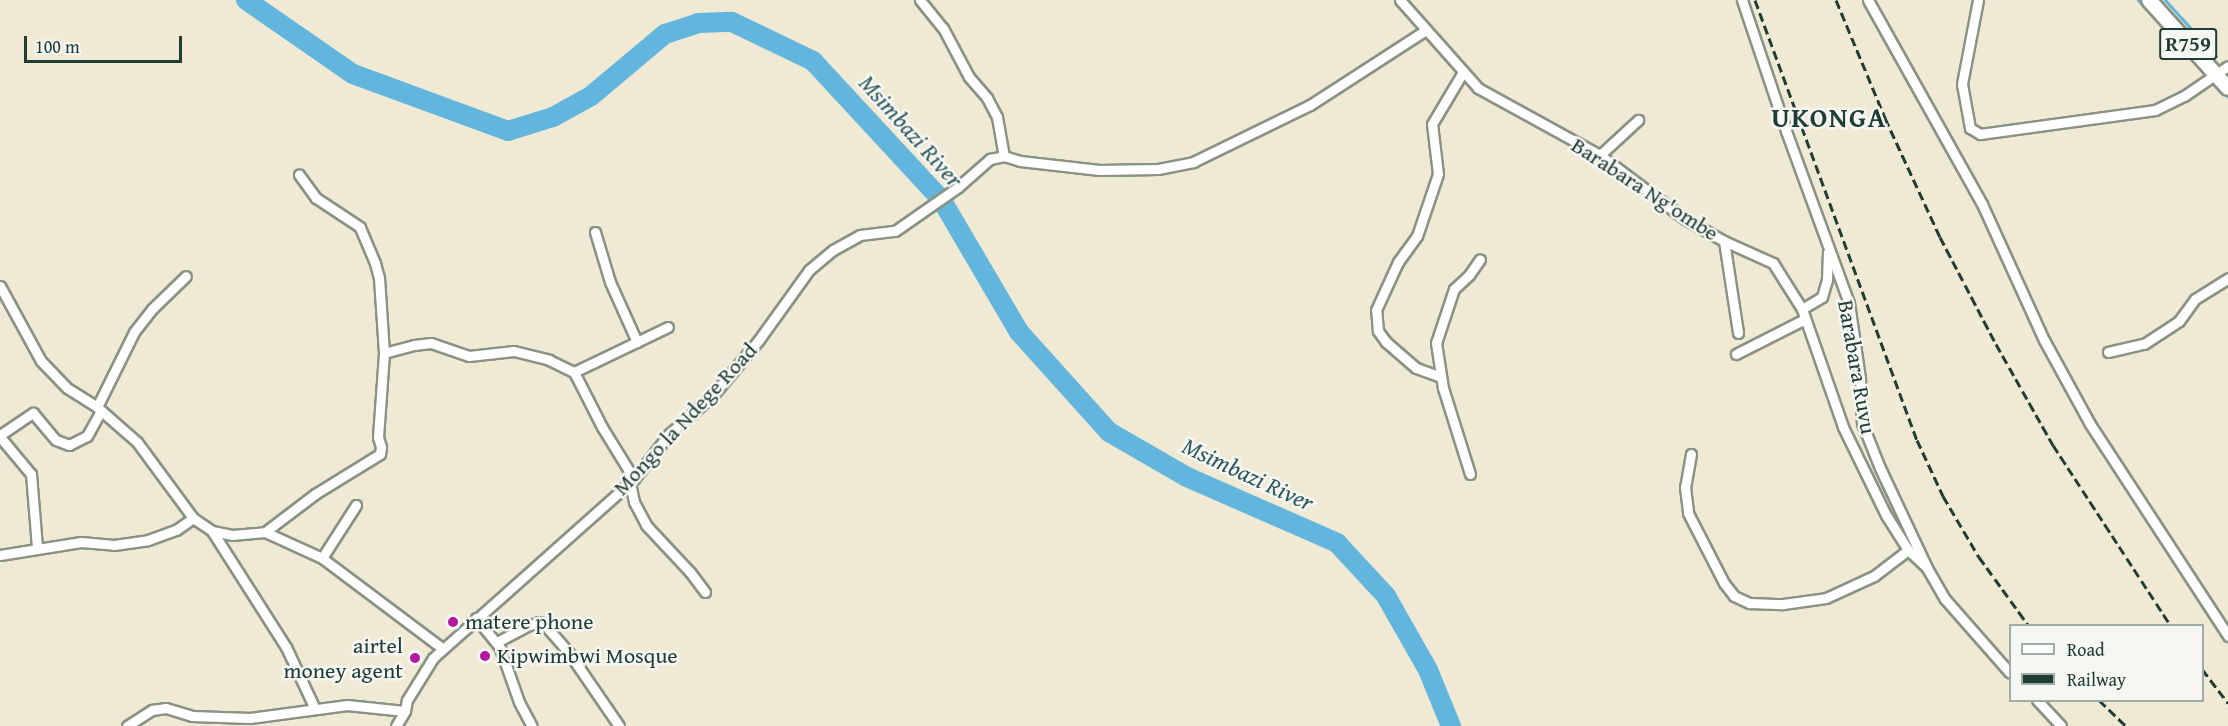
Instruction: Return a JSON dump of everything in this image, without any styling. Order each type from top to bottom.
[{"type":"main road","name":"R759","points":[[2149,0],[2228,88]]},
{"type":"street","points":[[920,0],[943,28],[965,71],[987,98],[997,117],[1004,156],[1020,161],[1099,170],[1158,169],[1193,162],[1310,105],[1426,30]]},
{"type":"street","name":"Barabara Ng'ombe","points":[[1400,0],[1478,88],[1600,155],[1684,219],[1724,241],[1773,263],[1803,314],[1843,427],[1894,532],[1908,550],[1927,568]]},
{"type":"street","name":"Barabara Ruvu","points":[[1742,0],[1786,131],[1849,303],[1855,336],[1862,423],[1880,468],[1927,568],[1945,599],[2009,672]]},
{"type":"street","points":[[1868,0],[1982,204],[2044,340],[2090,424],[2228,636]]},
{"type":"street","points":[[1978,0],[1962,84],[1970,128],[1980,134],[2155,110],[2170,105],[2228,66]]},
{"type":"street","points":[[1441,378],[1416,368],[1386,342],[1378,331],[1376,310],[1398,262],[1417,236],[1438,174],[1432,124],[1463,72]]},
{"type":"street","points":[[1600,155],[1638,120]]},
{"type":"street","name":"Mongo la Ndege Road","points":[[396,726],[405,711],[407,700],[427,665],[476,618],[632,481],[669,434],[713,395],[758,341],[808,270],[832,250],[860,235],[895,231],[958,187],[990,159],[1004,156]]},
{"type":"street","points":[[265,532],[315,494],[380,454],[381,447],[378,437],[384,353],[379,278],[364,234],[354,222],[316,198],[299,175]]},
{"type":"street","points":[[595,232],[610,282],[637,342]]},
{"type":"street","points":[[1724,241],[1735,300],[1737,333]]},
{"type":"street","points":[[1736,354],[1803,314],[1822,297],[1827,280],[1828,245]]},
{"type":"street","points":[[1470,474],[1441,378],[1436,343],[1444,313],[1454,289],[1469,275],[1480,259]]},
{"type":"street","points":[[37,547],[31,474],[0,436],[33,413],[56,440],[69,445],[87,436],[134,332],[152,309],[186,276]]},
{"type":"street","points":[[2108,352],[2144,344],[2179,321],[2195,299],[2228,278]]},
{"type":"street","points":[[0,286],[3,298],[41,361],[67,388],[99,409],[137,442],[193,519],[212,531],[232,535],[265,532],[322,558],[443,649]]},
{"type":"street","points":[[574,372],[668,327]]},
{"type":"street","points":[[384,353],[424,344],[469,356],[514,351],[549,360],[574,372],[632,481],[634,502],[646,525],[690,572],[705,592]]},
{"type":"street","points":[[1691,454],[1685,487],[1688,513],[1724,583],[1734,596],[1749,603],[1783,604],[1826,598],[1874,576],[1908,550]]},
{"type":"street","points":[[322,558],[356,505]]},
{"type":"street","points":[[0,555],[37,547],[81,542],[114,545],[148,540],[176,530],[193,519]]},
{"type":"street","points":[[212,531],[286,647],[315,710]]},
{"type":"street","points":[[476,618],[497,642],[519,702],[532,726]]},
{"type":"street","points":[[497,642],[526,627],[544,624],[567,650],[619,726]]},
{"type":"street","points":[[2039,702],[2061,726]]},
{"type":"street","points":[[127,726],[152,710],[166,708],[191,721],[250,718],[347,705],[405,711]]},
{"type":"waterway","name":"Msimbazi River","points":[[246,0],[353,74],[508,131],[553,117],[591,96],[665,34],[698,23],[732,22],[813,61],[941,199],[1019,332],[1109,432],[1187,477],[1337,543],[1386,596],[1428,670],[1451,726]]},
{"type":"waterway","points":[[2138,0],[2174,38]]},
{"type":"waterway","points":[[2165,0],[2216,56]]},
{"type":"waterway","points":[[2223,92],[2228,97]]},
{"type":"railway","points":[[1755,0],[1917,440],[1943,496],[1979,557],[2028,624]]},
{"type":"railway","points":[[1836,0],[1885,118],[1940,237],[1996,344],[2053,445],[2170,624]]},
{"type":"railway","points":[[2204,672],[2228,703]]},
{"type":"railway","points":[[2101,702],[2126,726]]},
{"type":"place","name":"matere phone","points":[[453,622]]},
{"type":"place","name":"Kipwimbwi Mosque","points":[[485,656]]},
{"type":"place","name":"airtel money agent","points":[[415,658]]},
{"type":"district","name":"UKONGA","points":[[1829,117]]}]
